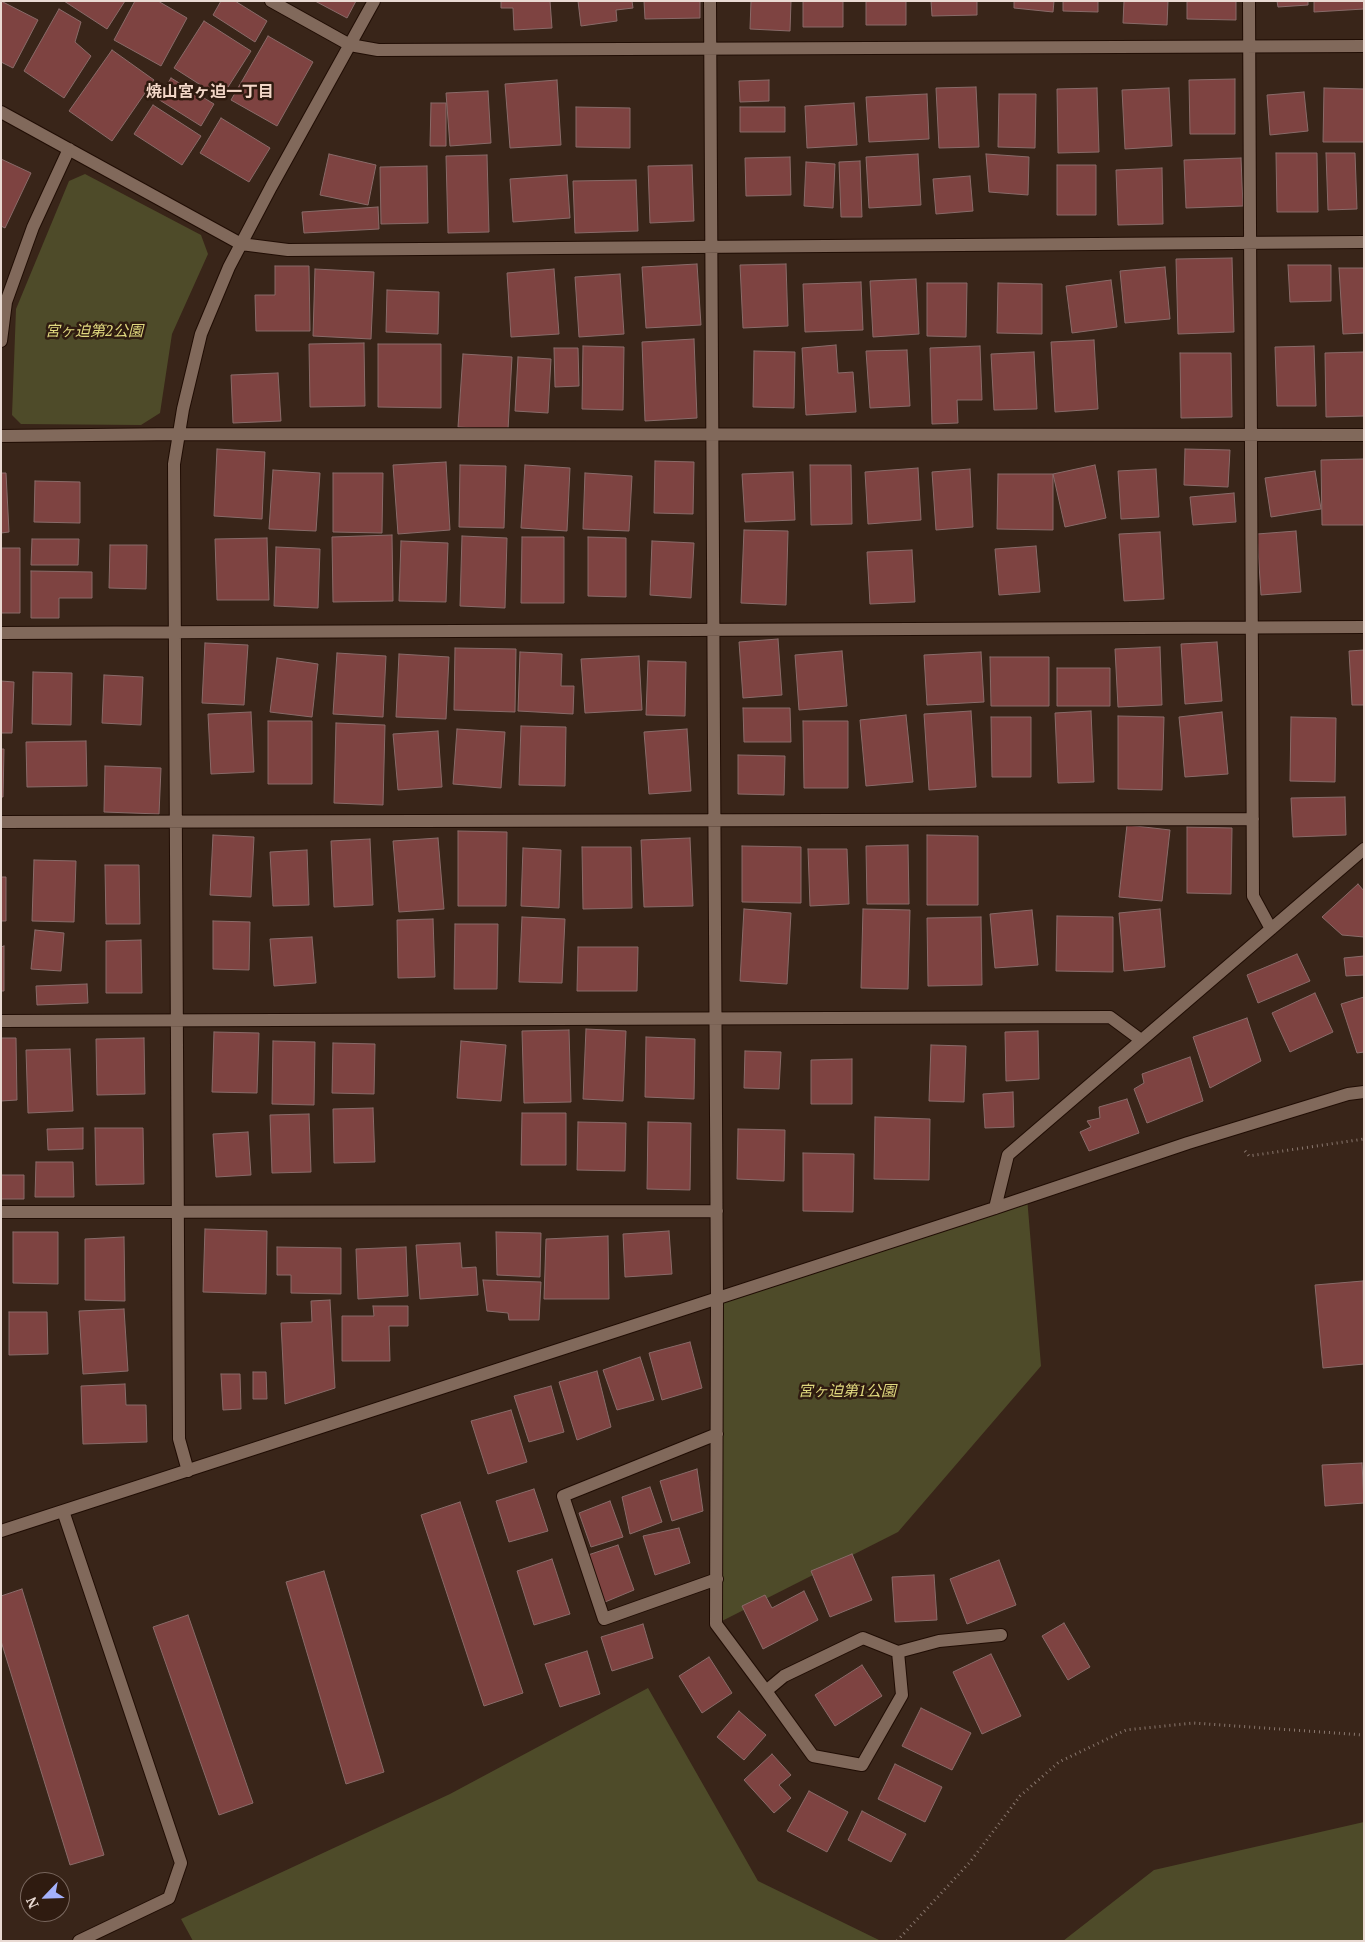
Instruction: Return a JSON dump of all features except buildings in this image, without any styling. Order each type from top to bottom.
[{"type":"street","points":[[271,1],[350,45],[378,50],[1364,46]]},
{"type":"street","points":[[188,1471],[179,1439],[174,464],[182,409],[201,334],[229,267],[374,1]]},
{"type":"street","points":[[710,1],[717,1211],[716,1624],[813,1756],[862,1765],[902,1695],[898,1652]]},
{"type":"street","points":[[1249,1],[1253,896],[1271,928]]},
{"type":"street","points":[[1,112],[241,244],[288,250],[1364,242]]},
{"type":"street","points":[[1,341],[6,302],[33,227],[69,149]]},
{"type":"street","points":[[1,436],[179,434],[1364,435]]},
{"type":"street","points":[[1,633],[1364,627]]},
{"type":"street","points":[[1,822],[1252,818]]},
{"type":"street","points":[[995,1208],[1008,1155],[1364,849]]},
{"type":"street","points":[[1,1021],[1110,1017],[1141,1040]]},
{"type":"street","points":[[1,1531],[1228,1131],[1348,1094],[1364,1092]]},
{"type":"street","points":[[1,1212],[717,1211]]},
{"type":"street","points":[[717,1434],[562,1496],[604,1619],[717,1579]]},
{"type":"street","points":[[63,1511],[181,1863],[169,1898],[79,1941]]},
{"type":"street","points":[[766,1691],[784,1676],[863,1638],[898,1652],[940,1641],[1001,1636]]},
{"type":"path","points":[[1228,1131],[1249,1156],[1364,1138]]},
{"type":"path","points":[[897,1941],[970,1862],[1020,1796],[1058,1762],[1126,1730],[1193,1723],[1364,1734]]},
{"type":"green space","name":"宮ヶ迫第2公園","points":[[85,174],[201,235],[208,254],[172,334],[160,413],[141,425],[21,424],[12,415],[16,309],[69,181]]},
{"type":"green space","name":"宮ヶ迫第1公園","points":[[1027,1197],[1041,1366],[898,1532],[716,1624],[717,1298]]},
{"type":"green space","points":[[648,1688],[758,1881],[881,1941],[193,1941],[181,1919],[450,1794]]},
{"type":"green space","points":[[1364,1822],[1364,1941],[1063,1941],[1154,1870]]},
{"type":"district","name":"焼山宮ヶ迫一丁目","points":[[210,92]]}]
